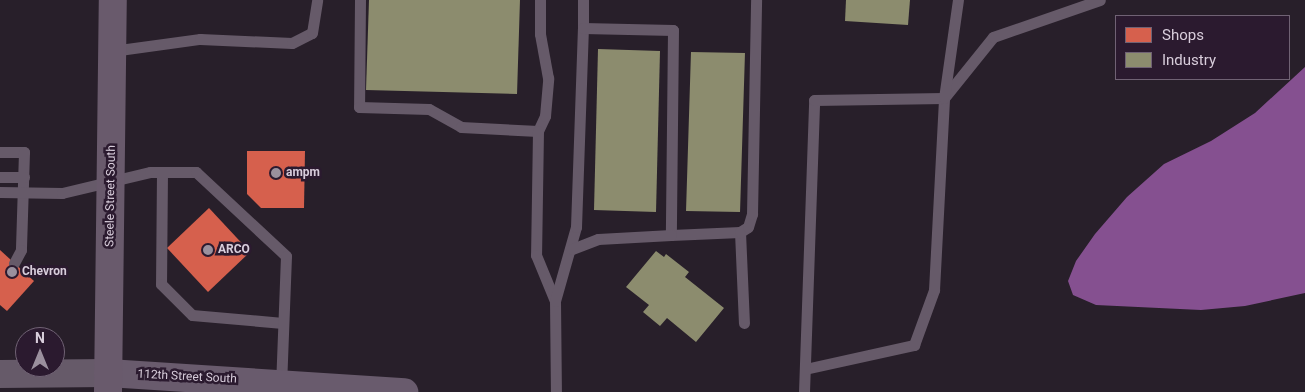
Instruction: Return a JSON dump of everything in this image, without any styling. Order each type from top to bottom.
[{"type":"main road","name":"Steele Street South","points":[[108,382],[113,0]]},
{"type":"main road","name":"112th Street South","points":[[108,382],[404,392]]},
{"type":"street","name":"112th Street South","points":[[0,374],[108,382]]},
{"type":"lane","points":[[112,52],[200,39],[292,44],[312,33],[317,0]]},
{"type":"lane","points":[[360,0],[359,107],[428,110],[461,127],[538,131]]},
{"type":"lane","points":[[540,0],[540,34],[548,78],[545,116],[538,131],[536,255],[555,301]]},
{"type":"lane","points":[[556,392],[555,301],[572,249],[576,228],[583,0]]},
{"type":"lane","points":[[572,249],[598,239],[740,232],[748,227],[752,214],[756,0]]},
{"type":"lane","points":[[805,369],[914,345],[934,290],[944,98],[958,0]]},
{"type":"lane","points":[[944,98],[993,37],[1100,0]]},
{"type":"lane","points":[[583,28],[673,30],[671,236]]},
{"type":"lane","points":[[804,392],[814,100],[944,98]]},
{"type":"lane","points":[[0,152],[24,152],[21,250],[14,263]]},
{"type":"lane","points":[[162,172],[161,284],[192,315],[284,322]]},
{"type":"lane","points":[[0,192],[62,193],[111,181],[162,172],[196,172],[286,256],[281,388]]},
{"type":"lane","points":[[0,177],[24,178]]},
{"type":"lane","points":[[740,232],[744,323]]},
{"type":"shaded area","points":[[1305,67],[1305,293],[1245,306],[1201,310],[1096,305],[1073,295],[1068,281],[1076,261],[1095,234],[1127,197],[1164,164],[1211,141],[1255,113]]},
{"type":"building: Shops","name":"ampm","points":[[247,151],[305,151],[304,208],[261,208],[247,194]]},
{"type":"building: Shops","name":"ARCO","points":[[209,208],[250,252],[208,292],[167,248]]},
{"type":"building: Shops","name":"Chevron","points":[[0,250],[34,281],[7,311],[0,305]]},
{"type":"building: Industry","points":[[369,0],[520,0],[517,94],[366,90]]},
{"type":"building: Industry","points":[[846,0],[910,0],[908,25],[845,21]]},
{"type":"building: Industry","points":[[598,49],[660,51],[656,212],[594,210]]},
{"type":"building: Industry","points":[[691,52],[745,53],[740,212],[686,211]]},
{"type":"building: Industry","points":[[656,251],[664,257],[666,254],[689,272],[685,277],[724,308],[696,342],[667,318],[660,326],[643,312],[649,305],[626,287]]},
{"type":"place","name":"ampm","points":[[276,173]]},
{"type":"place","name":"ARCO","points":[[208,250]]},
{"type":"place","name":"Chevron","points":[[12,272]]}]
